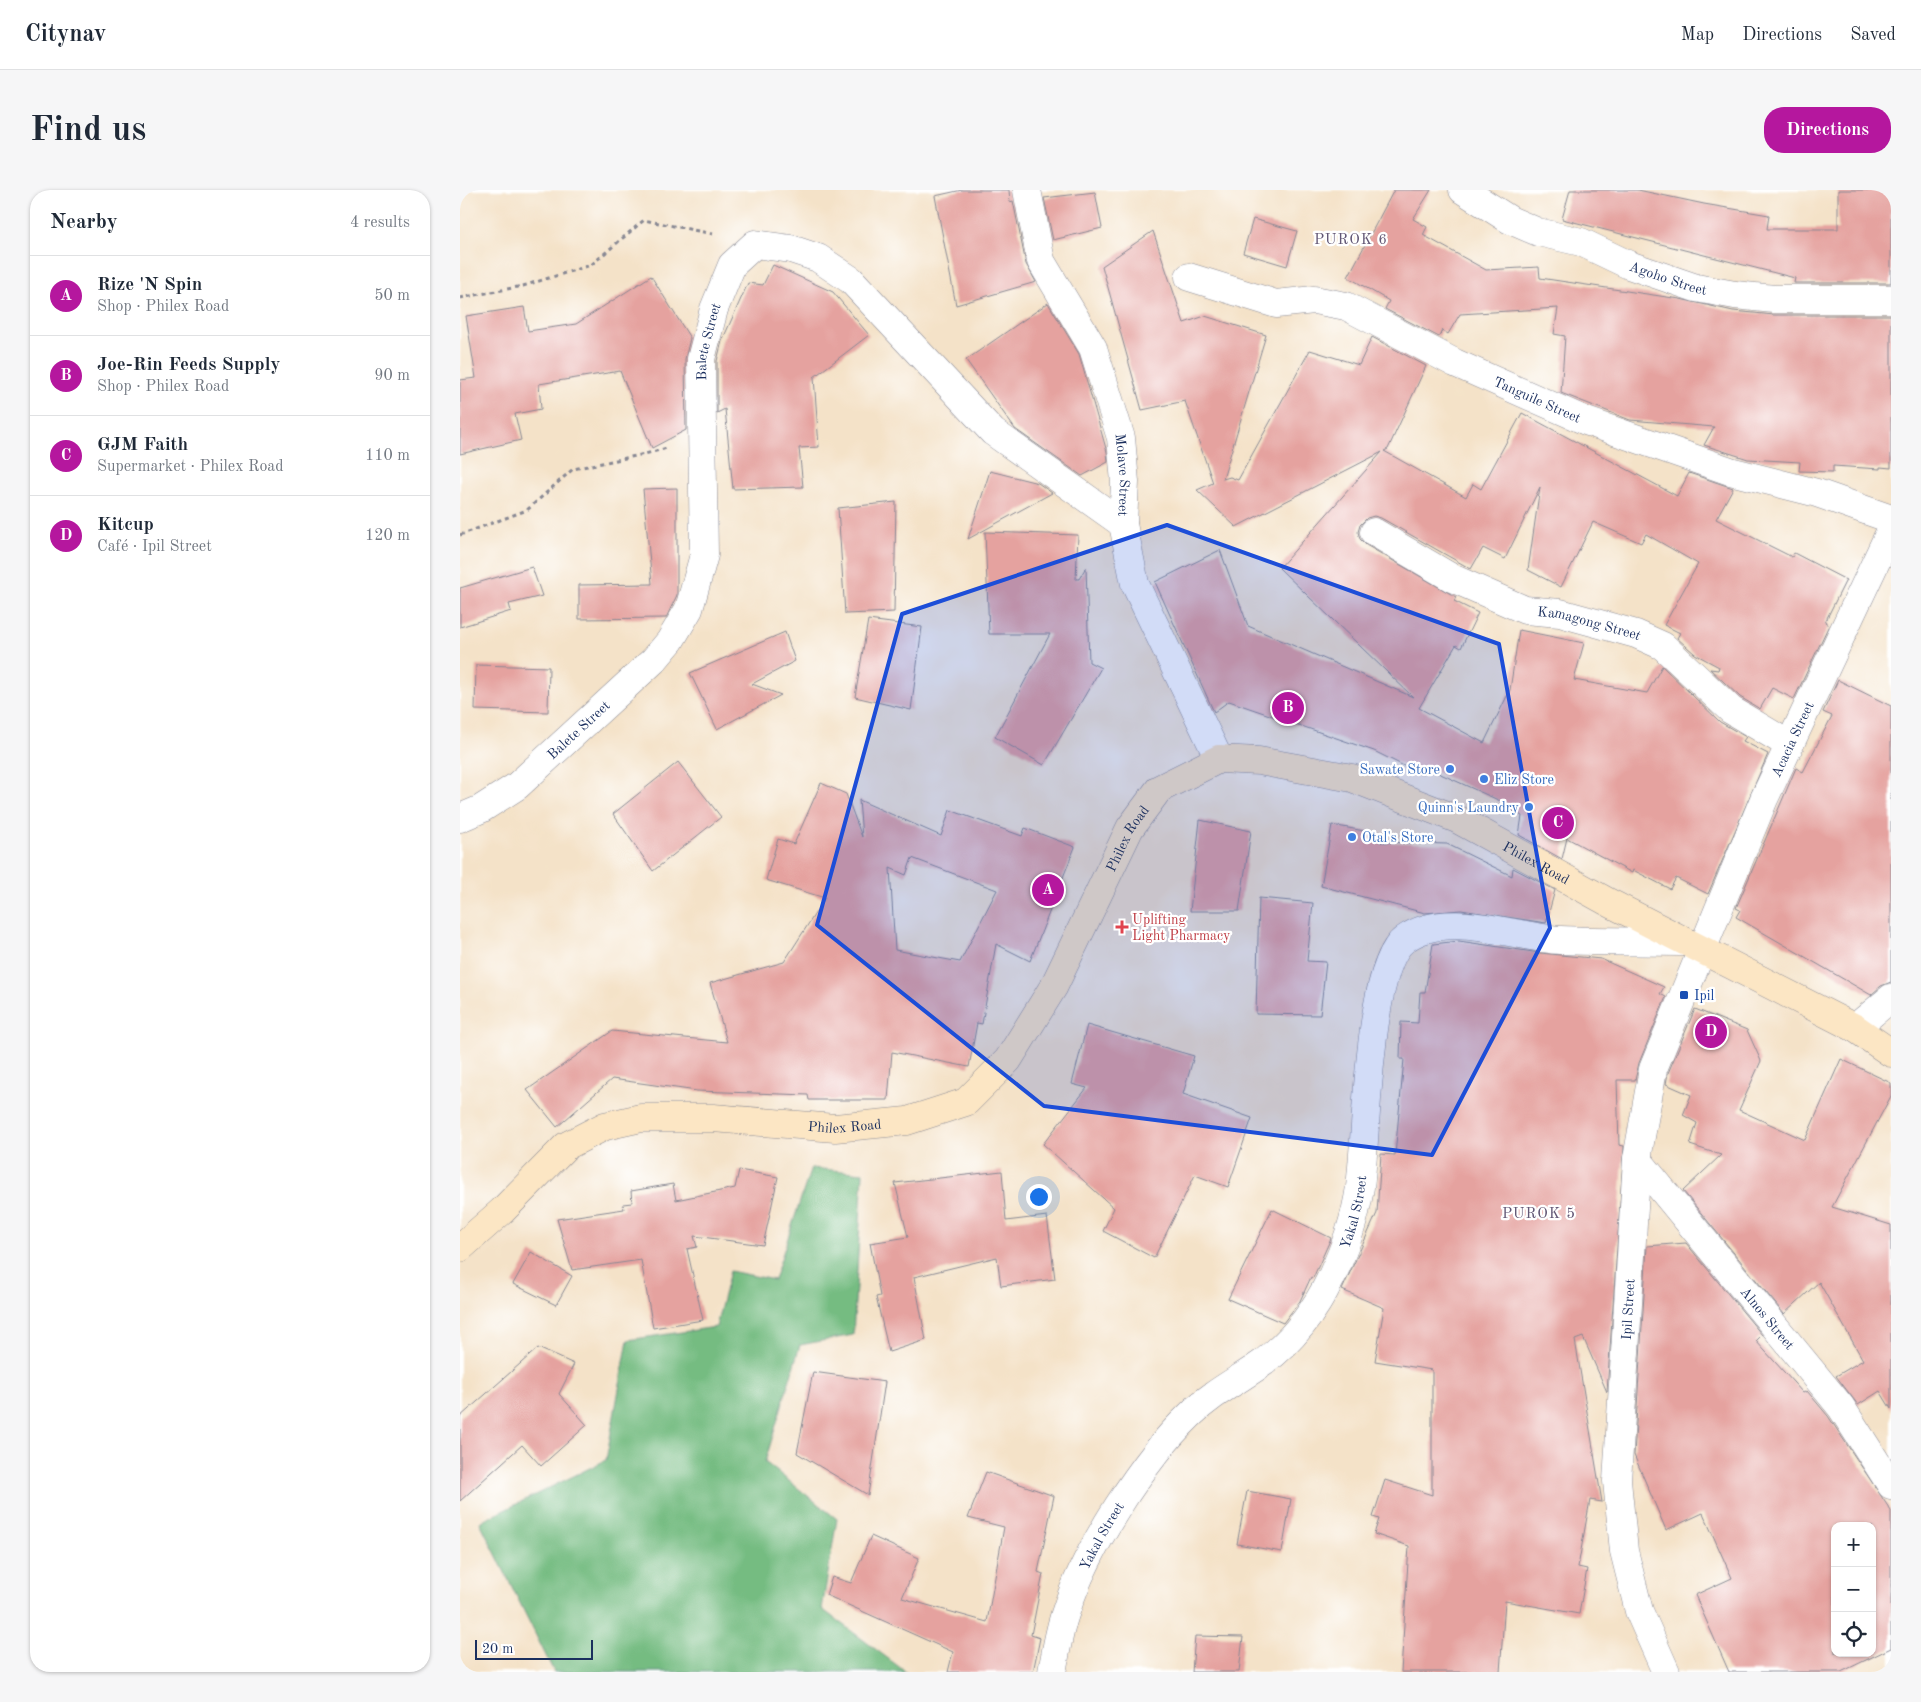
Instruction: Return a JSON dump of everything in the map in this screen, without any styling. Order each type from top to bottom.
[{"type":"street","name":"Molave Street","points":[[1027,190],[1041,262],[1093,348],[1122,438],[1125,482],[1123,524],[1135,584],[1219,759]]},
{"type":"street","name":"Agoho Street","points":[[1462,190],[1510,220],[1538,232],[1581,242],[1629,264],[1696,288],[1774,299],[1891,299]]},
{"type":"street","points":[[755,244],[791,249],[818,258],[850,280],[993,432],[1123,524]]},
{"type":"street","name":"Balete Street","points":[[460,818],[481,809],[517,786],[654,660],[670,641],[689,609],[704,555],[701,359],[714,309],[732,265],[755,244]]},
{"type":"street","name":"Tanguile Street","points":[[1190,277],[1276,304],[1314,300],[1346,306],[1455,363],[1586,421],[1730,471],[1817,493],[1891,519]]},
{"type":"street","name":"Acacia Street","points":[[1693,946],[1891,530]]},
{"type":"street","name":"Kamagong Street","points":[[1374,532],[1452,578],[1525,610],[1560,613],[1636,634],[1663,646],[1731,710],[1788,744]]},
{"type":"street","name":"Philex Road","points":[[460,1248],[503,1210],[566,1146],[605,1126],[641,1118],[704,1118],[835,1128],[907,1121],[966,1102],[1008,1060],[1054,986],[1130,828],[1159,789],[1219,759],[1259,760],[1352,778],[1457,819],[1693,946],[1855,1028],[1891,1053]]},
{"type":"street","name":"Yakal Street","points":[[1052,1672],[1065,1612],[1086,1563],[1129,1490],[1158,1450],[1190,1415],[1221,1389],[1264,1361],[1294,1336],[1324,1293],[1349,1241],[1360,1188],[1372,1047],[1381,990],[1388,961],[1402,940],[1424,928],[1459,925],[1558,940],[1693,946]]},
{"type":"street","name":"Ipil Street","points":[[1666,1672],[1639,1611],[1624,1551],[1617,1481],[1637,1159],[1653,1069],[1693,946]]},
{"type":"street","points":[[1855,1028],[1891,998]]},
{"type":"street","name":"Alnos Street","points":[[1637,1159],[1841,1407],[1891,1485]]},
{"type":"path","points":[[460,298],[524,286],[591,265],[644,220],[755,244]]},
{"type":"path","points":[[460,534],[527,510],[573,469],[646,454],[687,441],[703,420]]},
{"type":"highlighted area","points":[[1167,525],[1499,644],[1550,928],[1432,1155],[1044,1106],[817,925],[902,614]]},
{"type":"green space","points":[[811,1168],[863,1173],[853,1335],[800,1345],[765,1462],[837,1519],[822,1609],[906,1672],[554,1672],[480,1522],[606,1460],[628,1340],[716,1327],[730,1271],[774,1280]]},
{"type":"building","points":[[962,190],[1009,190],[1010,202],[1013,201],[1026,264],[1036,282],[956,305],[935,196]]},
{"type":"building","points":[[1394,190],[1431,190],[1413,219],[1427,227],[1423,235],[1486,270],[1539,267],[1540,278],[1680,299],[1733,311],[1774,315],[1891,315],[1891,468],[1833,466],[1833,472],[1799,471],[1800,462],[1748,459],[1704,445],[1714,427],[1630,420],[1561,393],[1565,336],[1554,334],[1558,308],[1460,314],[1448,334],[1442,330],[1439,337],[1385,309],[1389,301],[1348,277]]},
{"type":"building","points":[[1570,190],[1638,190],[1769,215],[1767,229],[1838,229],[1838,190],[1891,190],[1891,283],[1794,283],[1795,278],[1562,219]]},
{"type":"building","points":[[1095,192],[1102,228],[1053,240],[1044,198]]},
{"type":"building","points":[[1253,219],[1297,231],[1287,266],[1243,253]]},
{"type":"building","points":[[1153,231],[1184,323],[1205,316],[1266,335],[1223,479],[1230,477],[1238,480],[1310,350],[1359,365],[1372,337],[1426,366],[1388,449],[1384,451],[1466,497],[1473,484],[1481,489],[1522,413],[1677,496],[1689,473],[1733,488],[1716,519],[1792,557],[1794,553],[1846,580],[1825,622],[1829,625],[1794,699],[1772,688],[1760,709],[1740,697],[1710,669],[1718,670],[1719,667],[1695,654],[1677,638],[1680,633],[1664,625],[1698,564],[1646,534],[1641,543],[1593,522],[1561,587],[1528,570],[1540,487],[1505,559],[1483,548],[1471,569],[1381,518],[1374,516],[1367,518],[1360,525],[1358,532],[1360,539],[1366,545],[1456,597],[1454,601],[1478,613],[1461,648],[1456,645],[1419,708],[1484,743],[1510,690],[1519,630],[1584,643],[1574,680],[1647,693],[1662,666],[1720,722],[1746,737],[1743,741],[1768,754],[1708,894],[1676,878],[1670,889],[1633,870],[1632,873],[1567,838],[1562,859],[1519,835],[1522,816],[1506,807],[1507,804],[1425,767],[1422,775],[1374,751],[1229,701],[1214,712],[1155,582],[1220,550],[1248,626],[1413,697],[1279,568],[1382,452],[1236,527],[1197,490],[1213,483],[1185,401],[1142,410],[1102,266]]},
{"type":"building","points":[[773,265],[833,292],[869,335],[814,377],[819,447],[799,448],[803,487],[733,489],[725,409],[717,413],[717,361],[722,341],[748,283],[763,285]]},
{"type":"building","points":[[651,276],[690,338],[685,359],[686,430],[652,448],[620,371],[539,384],[541,409],[515,414],[521,440],[460,454],[460,380],[476,378],[466,316],[524,307],[528,331],[576,324]]},
{"type":"building","points":[[1048,303],[1079,354],[1107,452],[1108,462],[1082,476],[1015,429],[966,360]]},
{"type":"building","points":[[990,471],[1038,483],[1052,493],[968,539]]},
{"type":"building","points":[[677,488],[677,595],[666,618],[579,619],[579,585],[652,584],[643,489]]},
{"type":"building","points":[[896,502],[894,612],[845,614],[838,508]]},
{"type":"building","points":[[985,532],[1078,535],[1076,579],[1079,579],[1086,567],[1089,662],[1101,668],[1044,765],[995,737],[1050,634],[989,634]]},
{"type":"building","points":[[532,567],[542,596],[509,604],[511,611],[460,627],[460,588]]},
{"type":"building","points":[[868,620],[922,627],[911,710],[855,697]]},
{"type":"building","points":[[785,632],[795,661],[752,684],[781,695],[717,729],[690,673]]},
{"type":"building","points":[[476,665],[549,667],[548,712],[475,710]]},
{"type":"building","points":[[1838,680],[1891,706],[1891,982],[1881,986],[1871,995],[1736,917],[1740,910],[1736,908],[1796,768],[1803,772],[1832,716],[1823,712]]},
{"type":"building","points":[[678,762],[721,817],[653,871],[613,814]]},
{"type":"building","points":[[821,783],[846,794],[862,837],[859,800],[941,836],[950,810],[1022,836],[1025,828],[1075,847],[1030,961],[996,944],[982,1024],[977,1023],[969,1067],[892,1052],[888,1100],[809,1100],[808,1095],[697,1091],[612,1079],[557,1127],[527,1090],[612,1031],[727,1042],[710,983],[784,962],[825,898],[766,880],[778,839],[794,844]],"holes":[[[912,858],[997,890],[960,962],[895,950],[890,868],[906,875]]]},
{"type":"building","points":[[1200,820],[1251,831],[1239,911],[1190,911]]},
{"type":"building","points":[[1332,825],[1381,834],[1380,842],[1447,844],[1512,876],[1513,868],[1555,890],[1546,923],[1461,910],[1425,913],[1321,886]]},
{"type":"building","points":[[1259,898],[1313,903],[1307,961],[1326,962],[1320,1015],[1256,1014]]},
{"type":"building","points":[[1459,941],[1540,953],[1601,959],[1664,987],[1660,994],[1666,997],[1639,1063],[1635,1080],[1617,1080],[1619,1145],[1624,1146],[1607,1392],[1583,1337],[1575,1340],[1602,1502],[1590,1500],[1578,1567],[1587,1569],[1579,1614],[1505,1601],[1500,1672],[1401,1672],[1409,1546],[1374,1534],[1379,1519],[1373,1517],[1385,1480],[1432,1495],[1432,1370],[1375,1361],[1384,1308],[1342,1290],[1377,1213],[1381,1154],[1395,1155],[1404,1059],[1400,1059],[1401,1022],[1418,1023],[1420,992],[1425,992],[1433,944]]},
{"type":"building","points":[[1695,1009],[1747,1030],[1761,1061],[1739,1110],[1805,1140],[1841,1059],[1891,1083],[1891,1096],[1832,1207],[1891,1225],[1891,1409],[1880,1391],[1858,1405],[1836,1376],[1863,1360],[1819,1282],[1784,1314],[1683,1191],[1721,1155],[1690,1145],[1697,1123],[1683,1115],[1691,1095],[1666,1084],[1668,1073]]},
{"type":"building","points":[[1087,1025],[1194,1056],[1183,1094],[1252,1118],[1228,1187],[1195,1175],[1154,1258],[1103,1231],[1114,1208],[1043,1144],[1087,1088],[1072,1084]]},
{"type":"building","points":[[739,1170],[778,1177],[763,1245],[694,1236],[697,1247],[687,1249],[703,1320],[653,1328],[641,1260],[572,1270],[557,1219],[624,1209],[623,1204],[632,1203],[631,1191],[673,1184],[676,1200],[735,1188]]},
{"type":"building","points":[[1002,1171],[1006,1221],[1047,1216],[1055,1279],[1001,1286],[997,1257],[914,1277],[926,1340],[889,1352],[876,1297],[880,1296],[870,1243],[908,1237],[895,1183]]},
{"type":"building","points":[[1272,1209],[1331,1238],[1313,1278],[1311,1277],[1300,1301],[1283,1323],[1228,1299]]},
{"type":"building","points":[[1686,1243],[1762,1335],[1756,1341],[1803,1393],[1807,1391],[1828,1416],[1891,1511],[1891,1648],[1876,1655],[1876,1522],[1831,1522],[1831,1657],[1872,1657],[1841,1672],[1729,1672],[1695,1595],[1732,1578],[1703,1513],[1666,1530],[1634,1455],[1647,1246]]},
{"type":"building","points":[[531,1252],[572,1276],[556,1305],[513,1284]]},
{"type":"building","points":[[538,1348],[574,1364],[559,1394],[587,1425],[541,1466],[522,1445],[460,1501],[460,1417]]},
{"type":"building","points":[[813,1372],[885,1382],[868,1495],[797,1453]]},
{"type":"building","points":[[986,1472],[1054,1496],[1038,1572],[1043,1574],[1031,1635],[1040,1638],[1033,1672],[948,1672],[953,1652],[826,1595],[832,1577],[851,1583],[871,1536],[919,1558],[902,1598],[987,1622],[1004,1527],[968,1518]]},
{"type":"building","points":[[1247,1491],[1291,1499],[1282,1552],[1237,1544]]},
{"type":"building","points":[[1195,1636],[1243,1637],[1239,1672],[1192,1672]]},
{"type":"place","name":"Joe-Rin Feeds Supply","points":[[1288,708]]},
{"type":"place","name":"Sawate Store","points":[[1450,769]]},
{"type":"place","name":"Eliz Store","points":[[1484,779]]},
{"type":"place","name":"Quinn's Laundry","points":[[1529,807]]},
{"type":"place","name":"GJM Faith","points":[[1558,823]]},
{"type":"place","name":"Otal's Store","points":[[1352,837]]},
{"type":"place","name":"Rize 'N Spin","points":[[1048,890]]},
{"type":"place","name":"Uplifting Light Pharmacy","points":[[1122,927]]},
{"type":"place","name":"Ipil","points":[[1684,995]]},
{"type":"place","name":"Kitcup","points":[[1711,1032]]},
{"type":"district","name":"PUROK 6","points":[[1351,239]]},
{"type":"district","name":"PUROK 5","points":[[1539,1213]]}]
